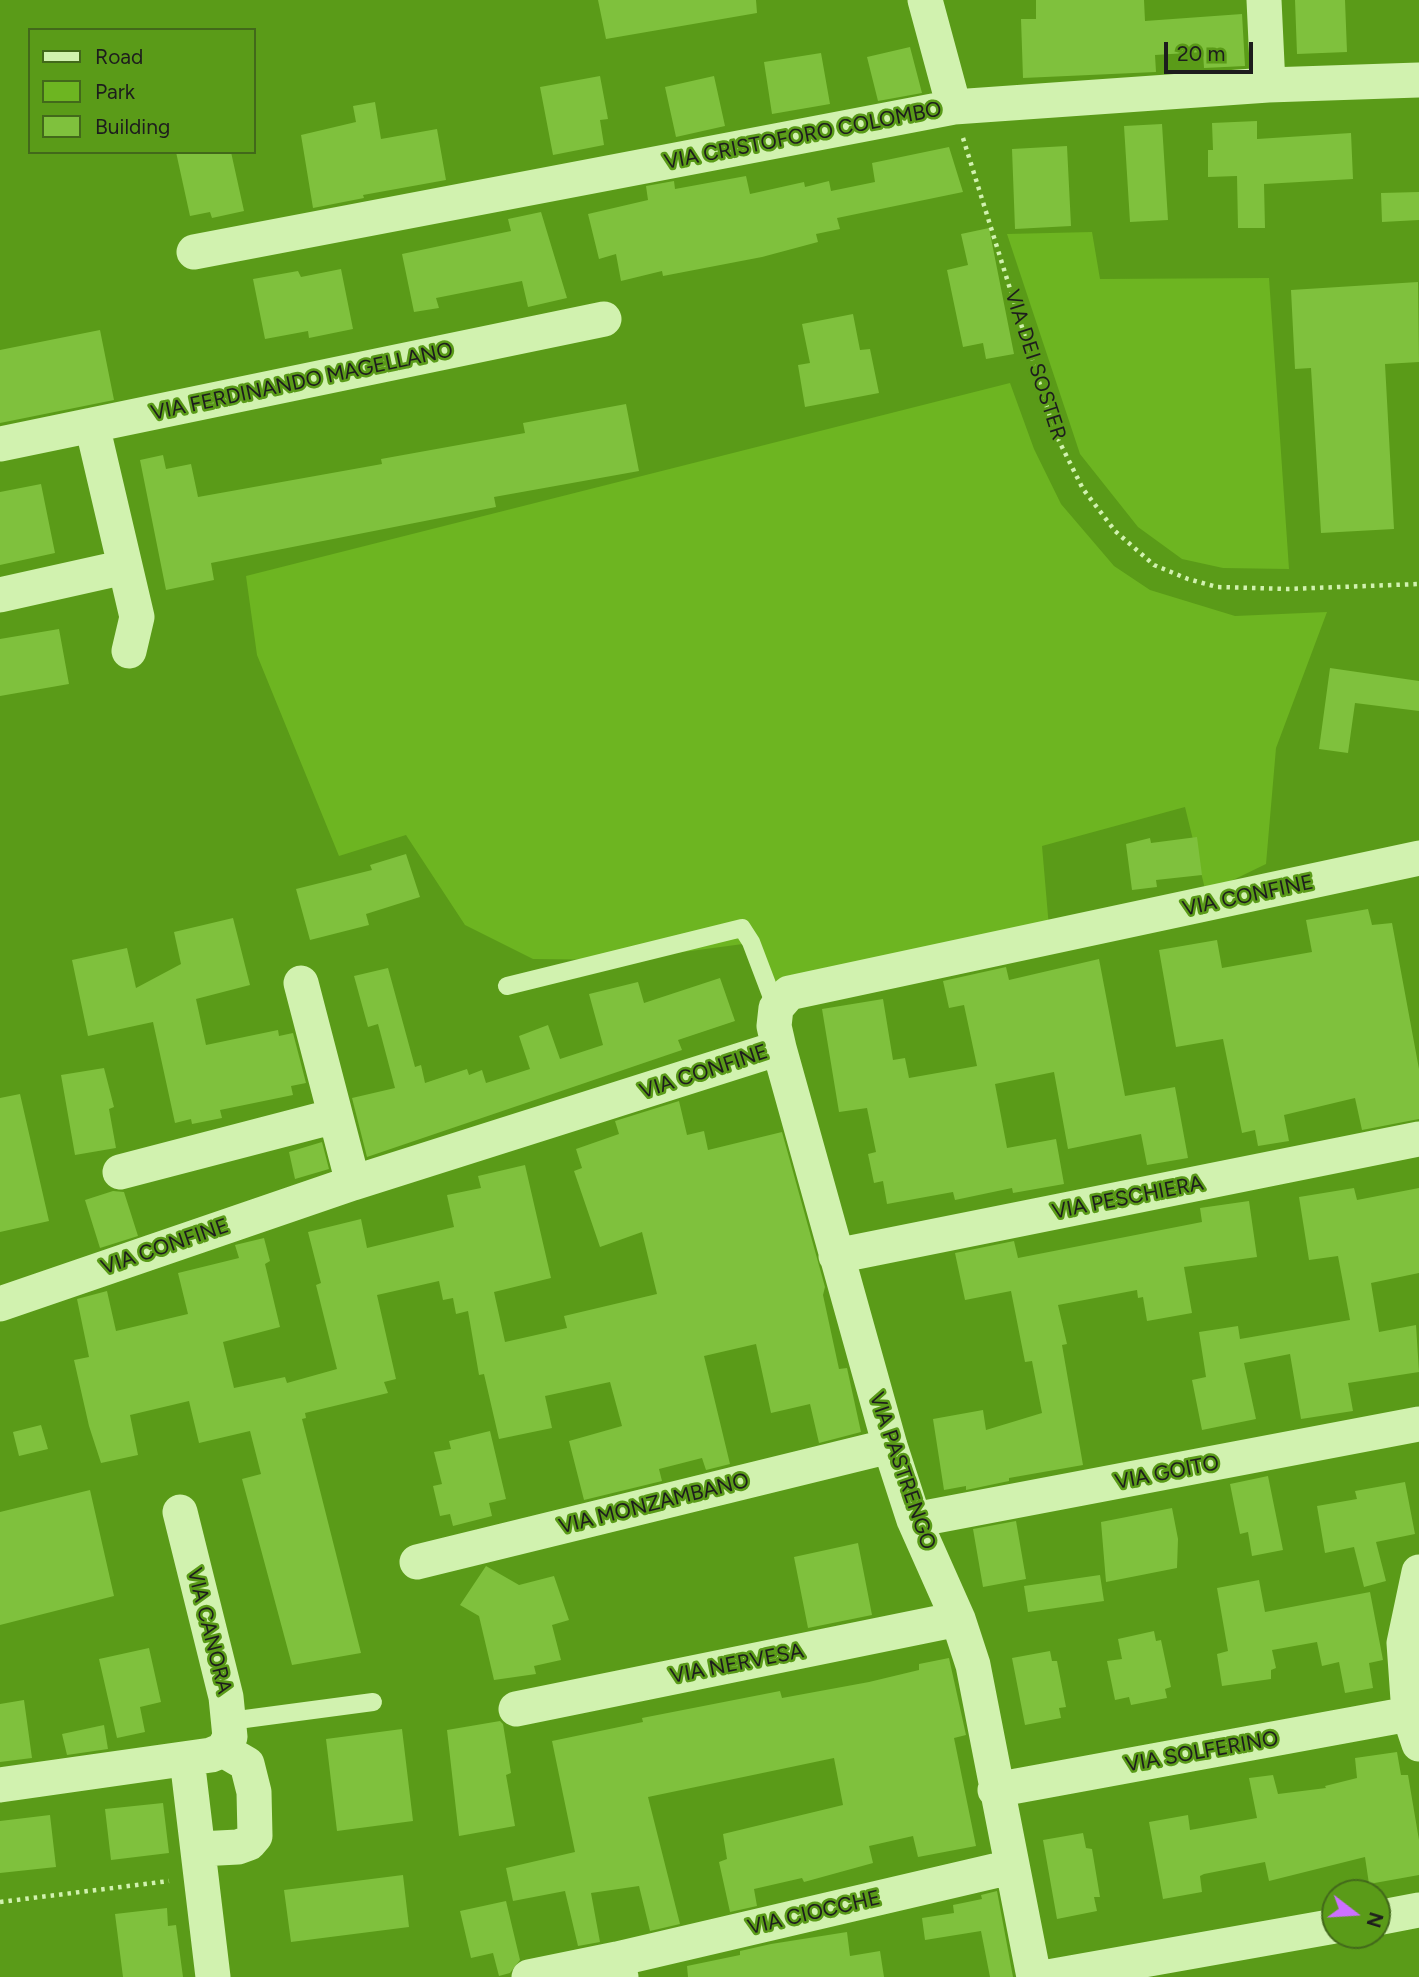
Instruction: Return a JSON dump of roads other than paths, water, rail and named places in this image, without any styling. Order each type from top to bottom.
[{"type":"street","points":[[925,0],[954,107]]},
{"type":"street","points":[[1264,0],[1268,85]]},
{"type":"street","name":"VIA CRISTOFORO COLOMBO","points":[[194,252],[954,107],[1268,85],[1419,80]]},
{"type":"street","name":"VIA FERDINANDO MAGELLANO","points":[[0,444],[604,319]]},
{"type":"street","points":[[92,425],[137,617],[129,651]]},
{"type":"street","points":[[0,594],[125,567]]},
{"type":"street","name":"VIA CONFINE","points":[[0,1304],[353,1183],[779,1048],[774,1026],[776,1008],[789,993],[1419,858]]},
{"type":"street","points":[[301,983],[353,1183]]},
{"type":"street","name":"VIA PASTRENGO","points":[[779,1048],[890,1446],[914,1520],[958,1619],[973,1665],[995,1790],[1034,1977]]},
{"type":"street","points":[[120,1172],[335,1116]]},
{"type":"street","name":"VIA PESCHIERA","points":[[836,1256],[1419,1139]]},
{"type":"street","name":"VIA GOITO","points":[[914,1520],[1419,1424]]},
{"type":"street","name":"VIA MONZAMBANO","points":[[417,1562],[890,1446]]},
{"type":"street","name":"VIA CANORA","points":[[180,1512],[227,1736]]},
{"type":"street","points":[[1414,1729],[1404,1643],[1419,1572]]},
{"type":"street","name":"VIA NERVESA","points":[[516,1709],[958,1619]]},
{"type":"street","name":"VIA SOLFERINO","points":[[995,1790],[1414,1729]]},
{"type":"street","points":[[0,1785],[187,1759],[227,1736],[247,1764],[254,1792],[255,1836],[248,1843],[201,1863]]},
{"type":"street","points":[[187,1759],[213,1977]]},
{"type":"street","name":"VIA CIOCCHE","points":[[528,1977],[619,1968],[1012,1867]]},
{"type":"street","points":[[1391,1915],[1419,1910]]},
{"type":"street","points":[[1048,1977],[1321,1928]]},
{"type":"lane","points":[[507,986],[742,928],[751,942],[776,1008]]},
{"type":"lane","points":[[227,1736],[373,1702]]}]
